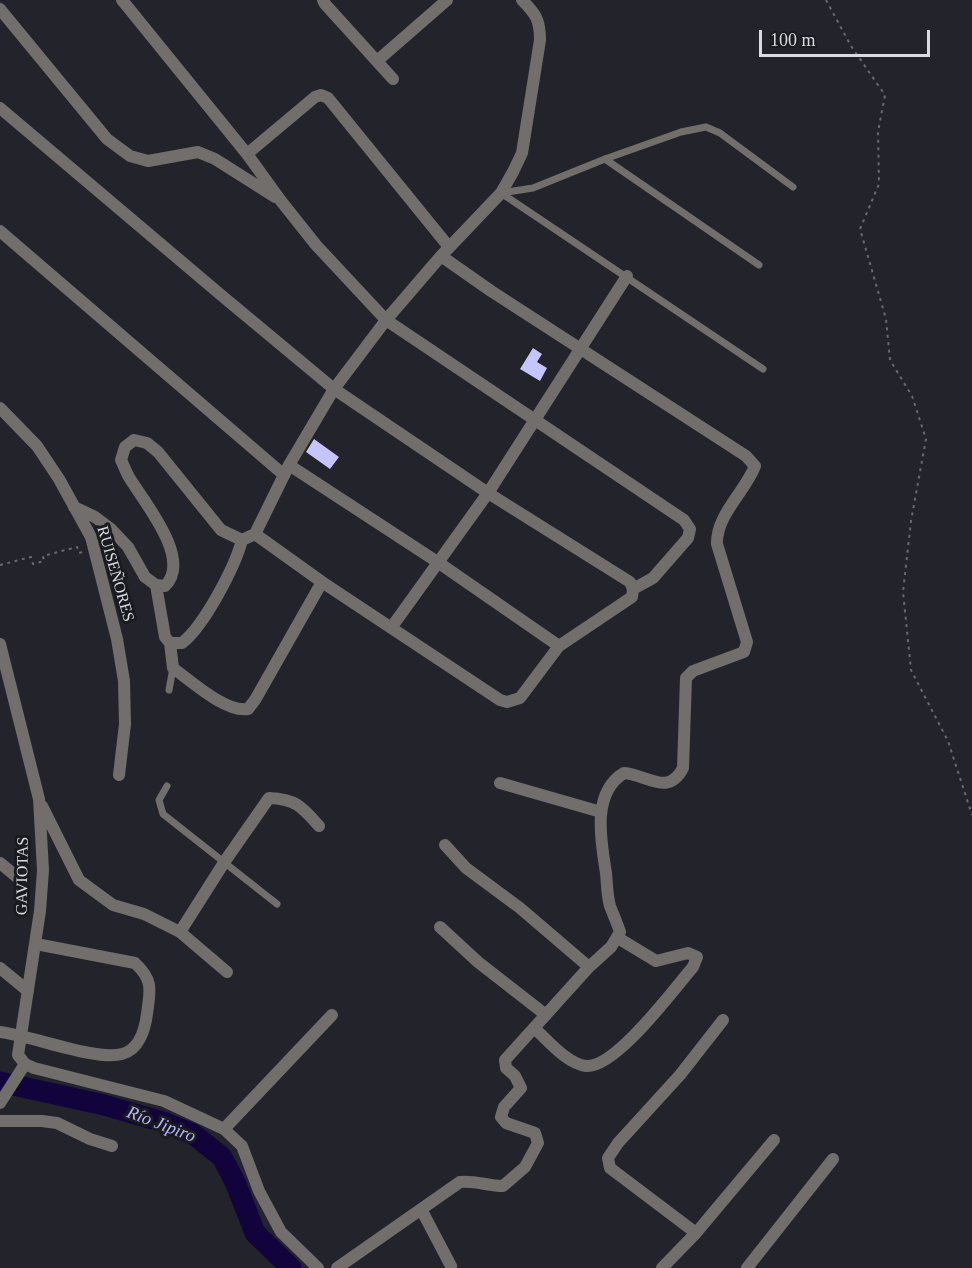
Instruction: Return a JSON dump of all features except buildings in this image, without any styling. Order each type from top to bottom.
[{"type":"street","points":[[122,0],[247,154],[316,245],[387,320],[684,520],[690,529],[687,538],[653,578],[633,589]]},
{"type":"street","points":[[323,0],[393,79]]},
{"type":"street","points":[[377,61],[447,0]]},
{"type":"street","points":[[170,643],[178,644],[185,641],[206,613],[237,557],[242,540],[255,534],[287,470],[334,389],[387,320],[445,252],[501,193],[513,172],[522,153],[540,40],[540,24],[532,10],[522,0]]},
{"type":"street","points":[[0,9],[107,139],[130,156],[148,161],[198,152],[215,159],[281,201]]},
{"type":"street","points":[[247,154],[315,97],[325,96],[445,252],[491,291],[746,456],[755,466],[749,480],[717,531],[720,553],[747,642],[744,652],[693,671],[686,678],[682,768],[677,779],[662,783],[637,774],[624,773],[613,782],[607,792],[601,812],[600,837],[609,904],[620,932],[618,938],[505,1060],[506,1068],[521,1083],[521,1088],[504,1107],[501,1117],[506,1123],[535,1133],[538,1143],[525,1167],[503,1186],[470,1181],[460,1182],[337,1268]]},
{"type":"street","points":[[0,108],[334,389],[488,493],[630,582],[633,589],[632,597],[566,639],[520,698],[507,702],[500,700],[391,628],[255,534]]},
{"type":"street","points":[[0,231],[287,470],[439,562],[559,646]]},
{"type":"street","points":[[391,628],[488,493],[627,276]]},
{"type":"street","name":"RUISEÑORES","points":[[0,408],[37,446],[91,537],[117,639],[124,681],[124,723],[119,775]]},
{"type":"street","points":[[74,507],[95,517],[111,529],[128,548],[145,577],[156,585],[165,586],[171,581],[171,553],[164,530],[128,477],[121,460],[125,447],[134,440],[147,443],[158,452],[221,530],[242,540]]},
{"type":"street","points":[[156,585],[164,633],[170,643],[173,668],[225,704],[239,710],[248,709],[255,700],[322,582]]},
{"type":"street","name":"GAVIOTAS","points":[[0,644],[39,800],[43,870],[36,944],[19,1034],[18,1055],[23,1068]]},
{"type":"street","points":[[500,783],[601,812]]},
{"type":"street","points":[[180,932],[269,798],[284,798],[299,804],[319,826]]},
{"type":"street","points":[[39,800],[79,880],[113,905],[144,914],[180,932],[226,972]]},
{"type":"street","points":[[445,845],[466,868],[520,908],[589,967]]},
{"type":"street","points":[[0,863],[23,882]]},
{"type":"street","points":[[440,927],[478,962],[546,1015]]},
{"type":"street","points":[[534,1028],[575,1063],[588,1066],[602,1062],[621,1049],[693,967],[697,957],[688,953],[656,961],[618,938]]},
{"type":"street","points":[[0,1032],[19,1034],[104,1056],[124,1054],[136,1046],[146,1026],[150,991],[147,974],[135,963],[36,944]]},
{"type":"street","points":[[0,968],[28,991]]},
{"type":"street","points":[[224,1129],[332,1015]]},
{"type":"street","points":[[696,1233],[610,1168],[608,1158],[618,1143],[680,1075],[723,1020]]},
{"type":"street","points":[[0,1103],[23,1068],[164,1101],[224,1129],[242,1146],[260,1191],[281,1232],[318,1268]]},
{"type":"street","points":[[0,1121],[57,1123],[90,1139],[112,1146]]},
{"type":"street","points":[[662,1268],[696,1233],[774,1140]]},
{"type":"street","points":[[747,1268],[833,1159]]},
{"type":"street","points":[[421,1209],[451,1266]]},
{"type":"lane","points":[[501,193],[533,188],[681,132],[706,127],[720,133],[793,187]]},
{"type":"lane","points":[[605,159],[759,265]]},
{"type":"lane","points":[[501,193],[763,369]]},
{"type":"lane","points":[[169,690],[173,668]]},
{"type":"lane","points":[[167,786],[159,800],[163,814],[277,904]]},
{"type":"path","points":[[826,0],[851,46],[885,95],[878,132],[879,184],[860,229],[886,320],[890,360],[912,396],[927,439],[910,521],[903,592],[911,670],[948,741],[972,815]]},
{"type":"path","points":[[0,565],[31,557],[33,564],[44,561],[43,556],[77,547],[79,554],[82,552],[80,547],[93,544]]},
{"type":"waterway","name":"Río Jipiro","points":[[0,1082],[104,1105],[163,1122],[193,1134],[222,1157],[236,1184],[255,1233],[291,1268]]}]
